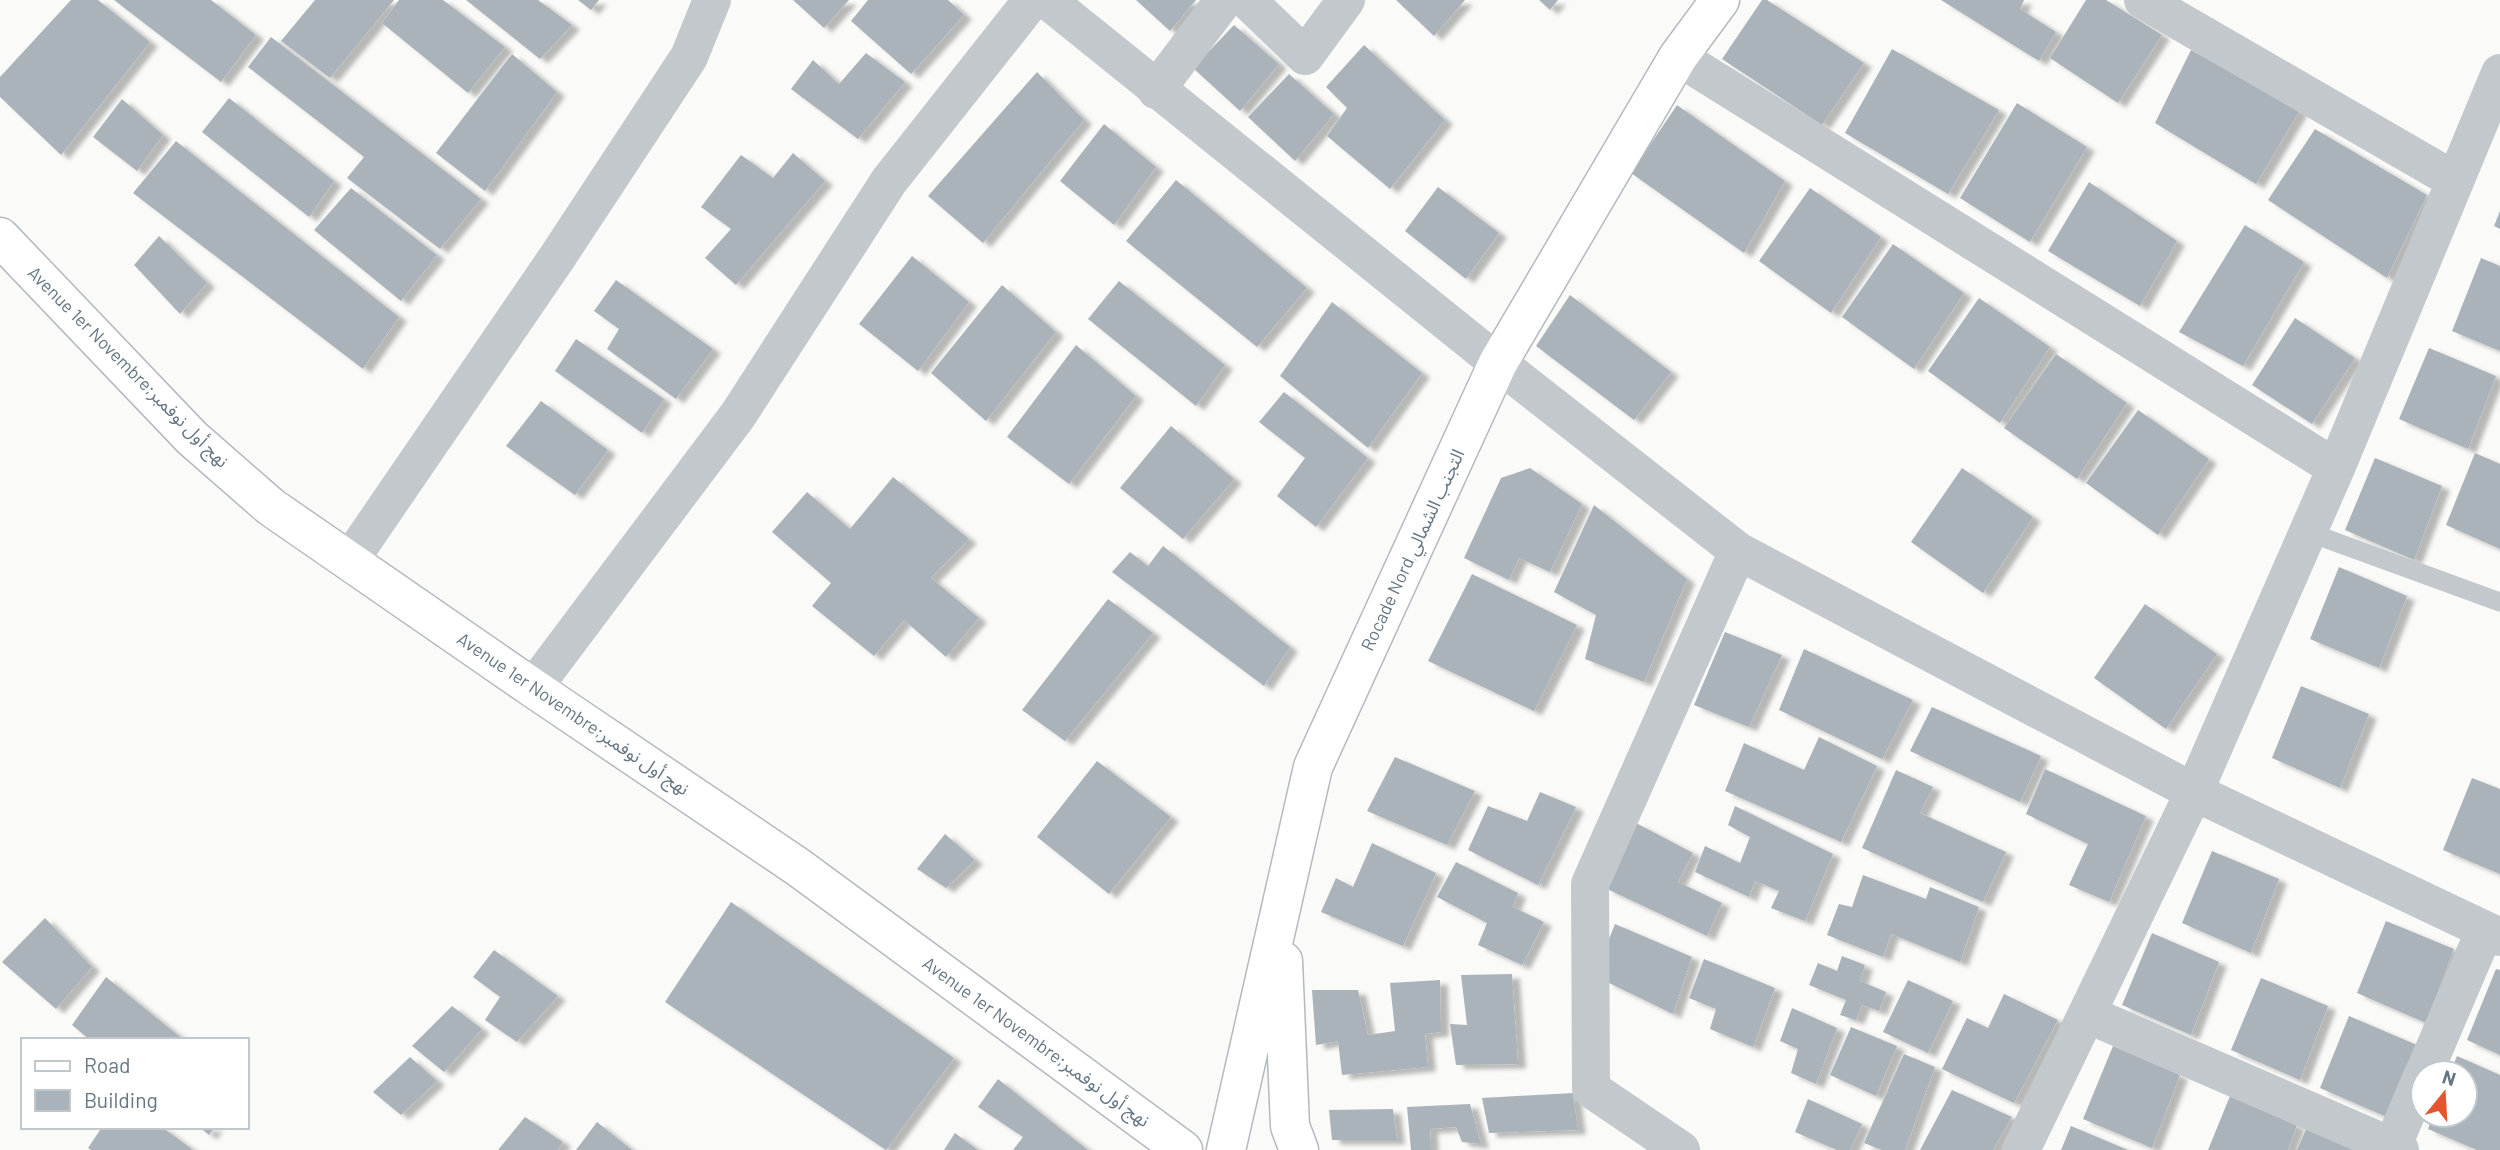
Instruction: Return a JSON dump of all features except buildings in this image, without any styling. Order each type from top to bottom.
[{"type":"main road","name":"Rocade Nord,التجنب الشمالي","points":[[1226,1150],[1313,767],[1499,363],[1678,57],[1720,0]]},
{"type":"main road","name":"Avenue 1er Novembre;نهج أول نوفمبر","points":[[0,237],[192,438],[271,507],[798,867],[1183,1150]]},
{"type":"main road","points":[[1280,912],[1290,1126],[1299,1150]]},
{"type":"street","points":[[350,560],[558,256],[688,57],[712,0]]},
{"type":"street","points":[[533,688],[738,415],[889,181],[1032,0]]},
{"type":"street","points":[[1156,90],[1224,0]]},
{"type":"street","points":[[1247,0],[1305,56],[1346,0]]},
{"type":"street","points":[[2143,0],[2454,180]]},
{"type":"street","points":[[1070,7],[1156,90],[1738,551],[2194,792],[2492,934],[2430,1059]]},
{"type":"street","points":[[1678,57],[2336,468]]},
{"type":"street","points":[[2021,1150],[2194,792],[2336,468],[2500,73]]},
{"type":"street","points":[[1681,1150],[1591,1089],[1590,884],[1738,551]]},
{"type":"street","points":[[2087,1014],[2394,1149],[2409,1110]]},
{"type":"lane","points":[[2308,532],[2500,603]]}]
